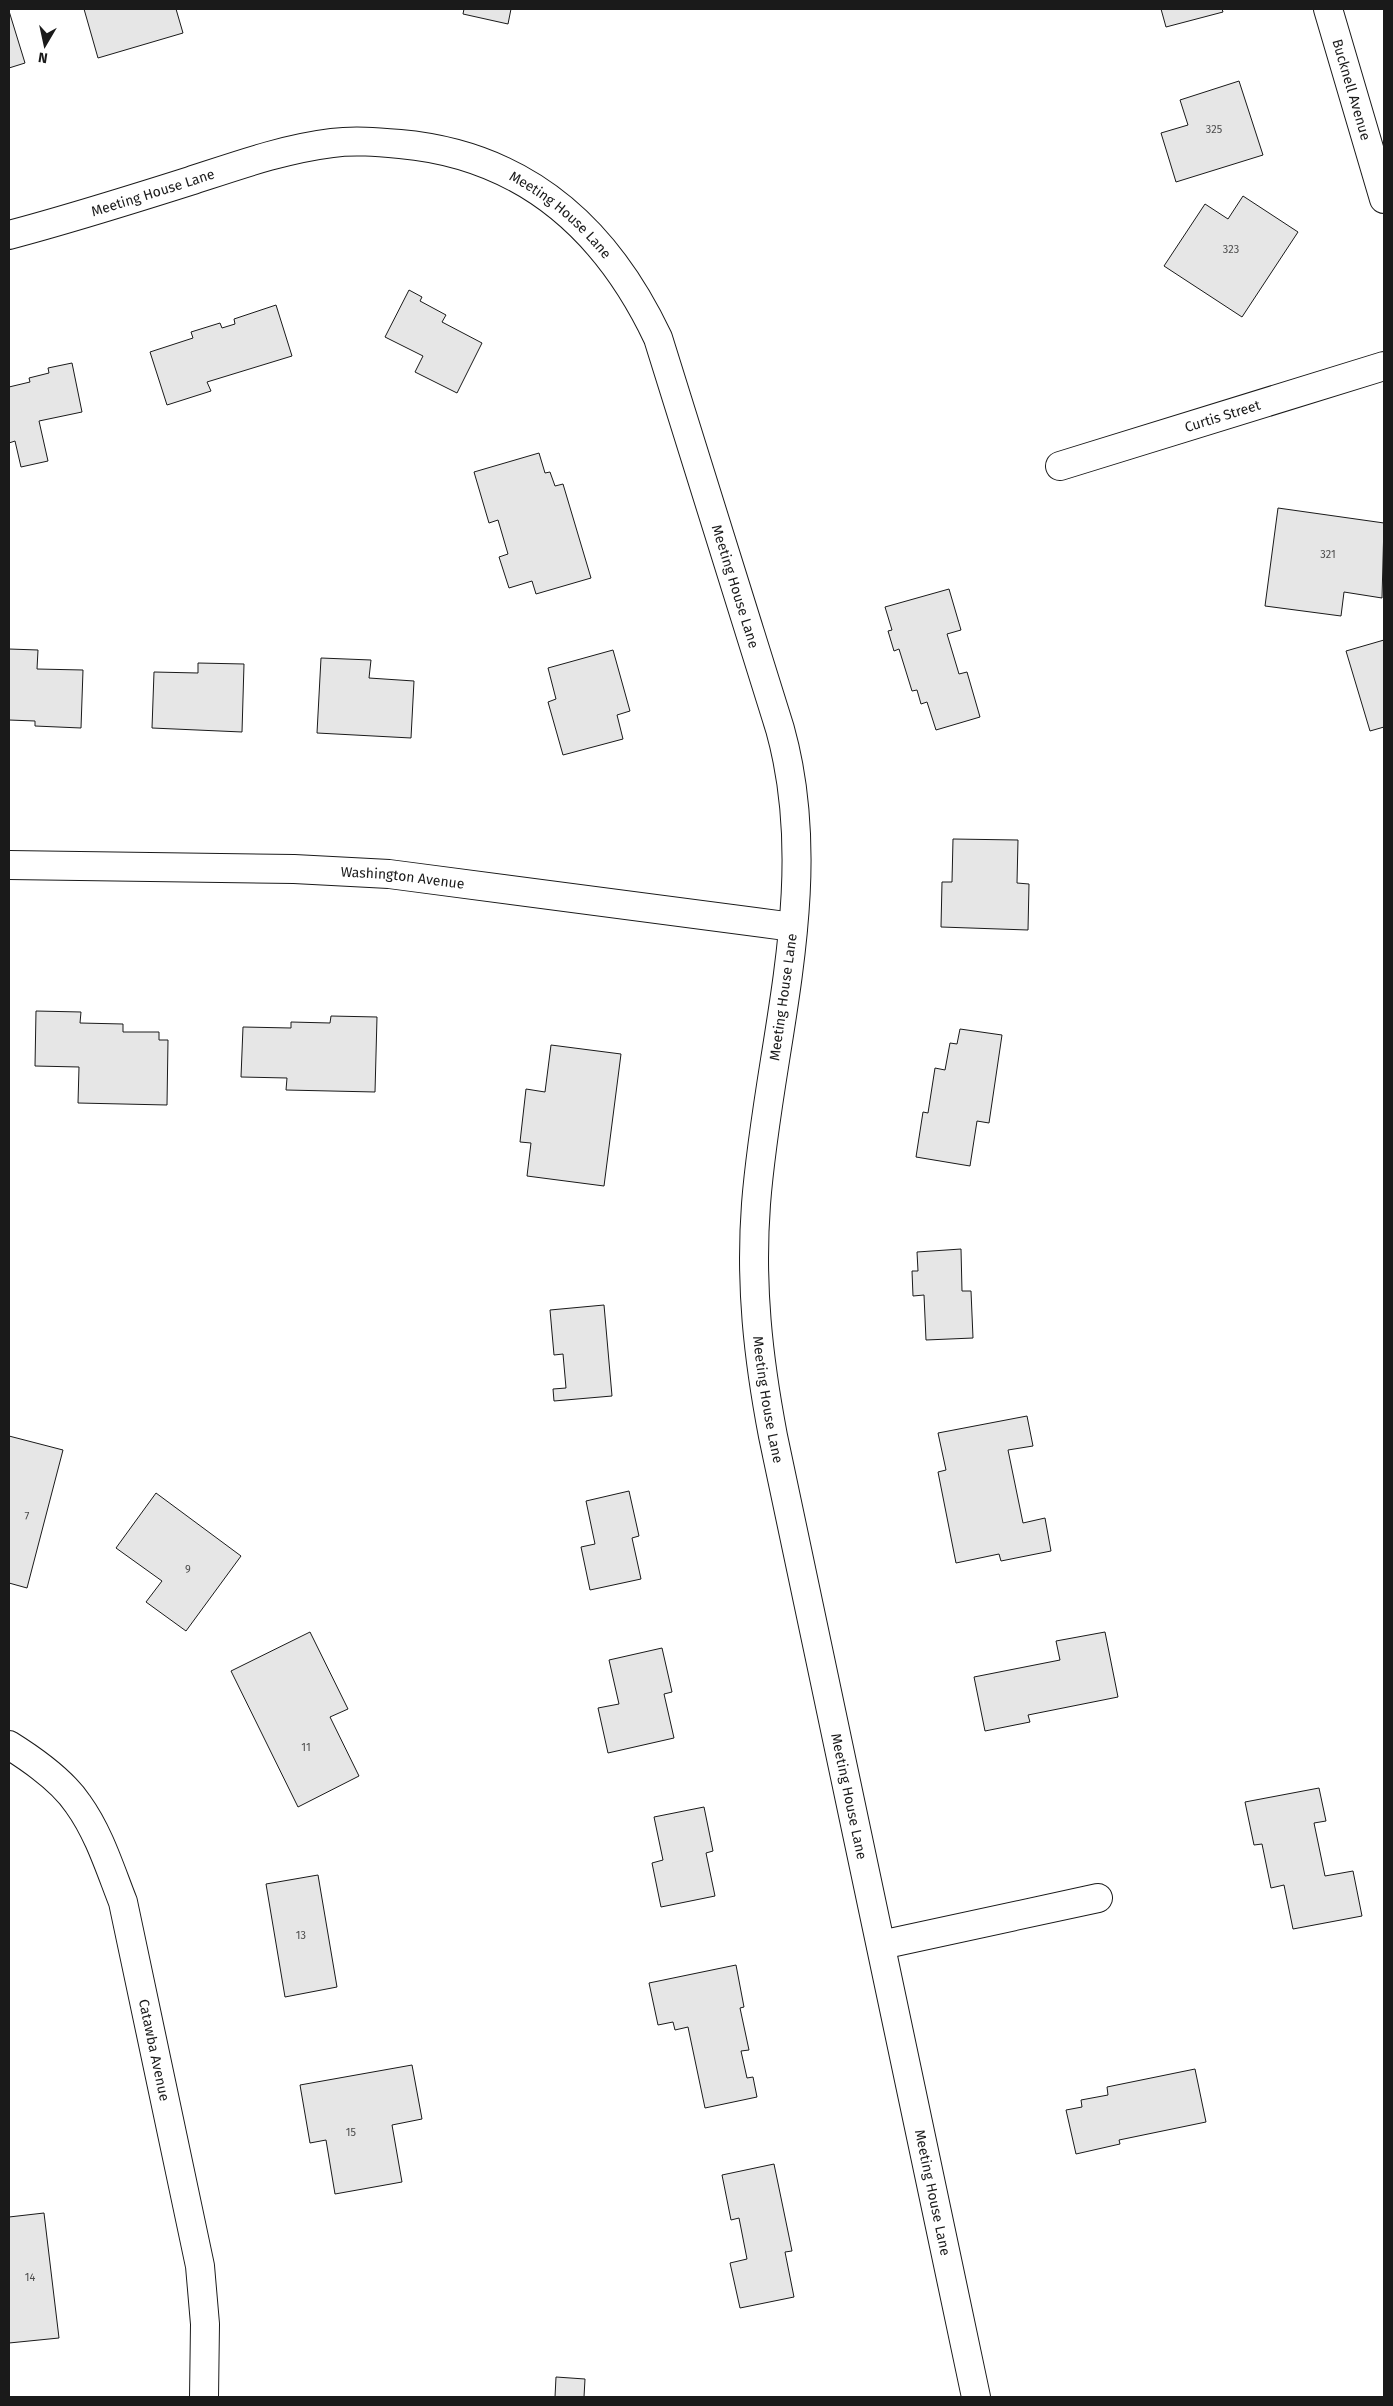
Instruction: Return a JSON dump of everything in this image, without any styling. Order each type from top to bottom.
[{"type":"street","name":"Bucknell Avenue","points":[[1328,9],[1384,200]]},
{"type":"street","name":"Meeting House Lane","points":[[9,235],[78,217],[278,153],[333,142],[415,145],[470,158],[519,179],[561,208],[594,238],[615,263],[645,310],[668,365],[787,755],[796,806],[797,867],[793,927],[756,1203],[755,1321],[773,1436],[976,2397]]},
{"type":"street","name":"Curtis Street","points":[[1060,466],[1384,366]]},
{"type":"street","name":"Washington Avenue","points":[[9,865],[294,869],[389,874],[793,927]]},
{"type":"street","name":"Catawba Avenue","points":[[9,1745],[40,1765],[78,1803],[100,1845],[124,1902],[200,2266],[205,2324],[204,2397]]},
{"type":"street","points":[[881,1945],[1098,1898]]},
{"type":"building","points":[[84,9],[176,9],[183,33],[98,58]]},
{"type":"building","points":[[464,9],[511,9],[508,24],[463,14]]},
{"type":"building","points":[[1161,9],[1222,9],[1223,12],[1166,27]]},
{"type":"building","points":[[9,11],[25,63],[9,68]]},
{"type":"building","points":[[1239,81],[1263,155],[1176,182],[1161,133],[1188,125],[1180,100]]},
{"type":"building","points":[[1243,196],[1298,232],[1242,317],[1164,266],[1205,204],[1228,219]]},
{"type":"building","points":[[409,290],[422,297],[420,301],[446,315],[442,322],[482,343],[457,393],[415,372],[423,356],[385,337]]},
{"type":"building","points":[[276,305],[292,356],[207,382],[211,391],[167,405],[150,352],[193,338],[191,332],[220,323],[222,328],[235,324],[234,319]]},
{"type":"building","points":[[72,363],[82,412],[39,421],[48,461],[21,467],[15,441],[9,443],[9,387],[30,382],[29,378],[49,373],[48,368]]},
{"type":"building","points":[[539,453],[545,473],[550,472],[555,486],[563,484],[591,578],[536,594],[532,581],[509,588],[499,557],[508,554],[498,520],[489,523],[474,472]]},
{"type":"building","points":[[1278,508],[1384,523],[1382,598],[1344,592],[1341,616],[1265,606]]},
{"type":"building","points":[[949,589],[961,630],[947,634],[959,674],[967,672],[980,717],[936,730],[927,702],[921,704],[917,690],[912,691],[899,649],[894,651],[888,631],[892,630],[885,607]]},
{"type":"building","points":[[1384,640],[1384,727],[1370,731],[1346,651]]},
{"type":"building","points":[[9,649],[38,650],[37,669],[83,670],[81,728],[35,726],[35,721],[9,720]]},
{"type":"building","points":[[613,650],[630,711],[617,715],[623,739],[563,755],[548,702],[556,699],[548,668]]},
{"type":"building","points":[[321,658],[371,660],[369,678],[414,681],[411,738],[317,733]]},
{"type":"building","points":[[198,663],[244,664],[242,732],[152,728],[154,672],[198,673]]},
{"type":"building","points":[[953,839],[1018,840],[1017,883],[1029,884],[1028,930],[941,927],[942,882],[952,882]]},
{"type":"building","points":[[36,1011],[81,1012],[80,1023],[123,1024],[123,1032],[159,1032],[159,1040],[168,1040],[167,1105],[78,1103],[79,1067],[35,1066]]},
{"type":"building","points":[[331,1016],[377,1017],[375,1092],[286,1090],[287,1078],[241,1077],[243,1027],[291,1028],[291,1022],[330,1023]]},
{"type":"building","points":[[960,1029],[1002,1035],[989,1123],[977,1121],[970,1166],[916,1157],[923,1112],[928,1113],[935,1068],[945,1070],[950,1043],[957,1044]]},
{"type":"building","points":[[551,1045],[621,1054],[604,1186],[527,1176],[531,1143],[520,1142],[526,1089],[545,1092]]},
{"type":"building","points":[[961,1249],[962,1291],[971,1291],[973,1338],[926,1340],[924,1295],[913,1296],[912,1271],[918,1271],[917,1252]]},
{"type":"building","points":[[604,1305],[612,1396],[554,1401],[553,1389],[566,1388],[563,1354],[554,1355],[550,1310]]},
{"type":"building","points":[[1027,1416],[1033,1446],[1008,1450],[1023,1523],[1045,1518],[1051,1551],[1001,1561],[999,1554],[956,1563],[938,1472],[946,1470],[938,1433]]},
{"type":"building","points":[[9,1436],[63,1450],[27,1588],[9,1583]]},
{"type":"building","points":[[629,1491],[639,1536],[632,1538],[641,1579],[590,1590],[581,1547],[595,1544],[586,1501]]},
{"type":"building","points":[[156,1493],[241,1556],[186,1631],[146,1602],[162,1581],[116,1548]]},
{"type":"building","points":[[310,1632],[348,1709],[330,1717],[359,1776],[298,1807],[231,1671]]},
{"type":"building","points":[[1105,1632],[1118,1697],[1028,1715],[1030,1722],[985,1731],[974,1677],[1060,1660],[1056,1641]]},
{"type":"building","points":[[662,1648],[672,1692],[664,1694],[674,1738],[608,1753],[598,1708],[619,1704],[609,1660]]},
{"type":"building","points":[[1319,1788],[1326,1821],[1314,1823],[1325,1876],[1353,1871],[1362,1916],[1293,1929],[1284,1885],[1271,1888],[1262,1844],[1254,1845],[1245,1802]]},
{"type":"building","points":[[704,1807],[713,1851],[706,1853],[715,1896],[661,1907],[652,1863],[663,1860],[654,1817]]},
{"type":"building","points":[[318,1875],[337,1987],[285,1997],[266,1884]]},
{"type":"building","points":[[736,1965],[744,2007],[740,2008],[749,2050],[741,2051],[747,2078],[753,2077],[757,2097],[705,2108],[688,2027],[675,2030],[673,2022],[658,2025],[649,1983]]},
{"type":"building","points":[[412,2065],[422,2119],[392,2125],[402,2182],[335,2194],[326,2140],[310,2143],[300,2085]]},
{"type":"building","points":[[1195,2069],[1206,2122],[1119,2140],[1120,2144],[1076,2154],[1066,2110],[1082,2107],[1081,2100],[1108,2095],[1107,2087]]},
{"type":"building","points":[[774,2164],[792,2251],[785,2252],[794,2297],[740,2308],[730,2263],[747,2259],[739,2218],[731,2220],[722,2175]]},
{"type":"building","points":[[44,2213],[59,2338],[9,2343],[9,2217]]},
{"type":"building","points":[[556,2377],[585,2379],[584,2397],[555,2397]]}]
